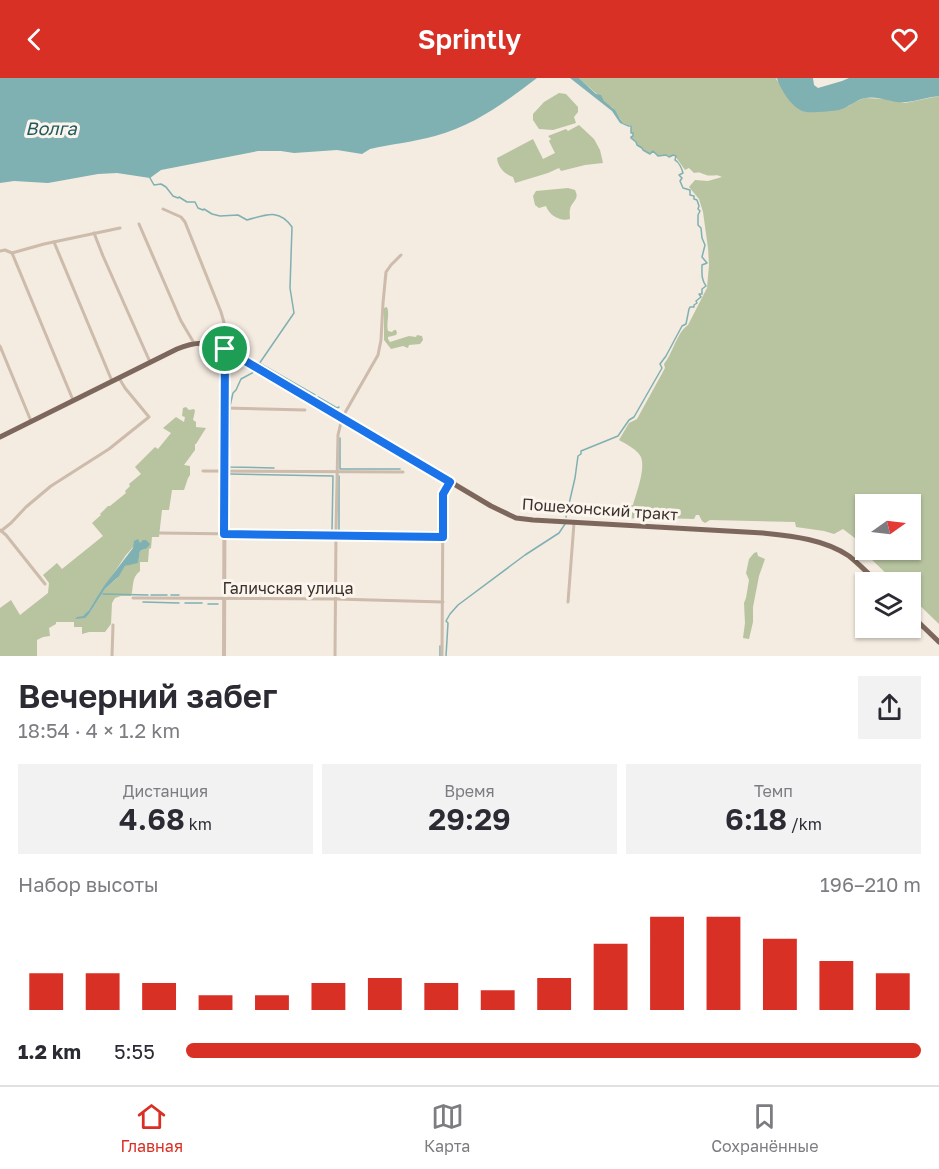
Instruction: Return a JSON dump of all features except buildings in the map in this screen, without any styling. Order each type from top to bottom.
[{"type":"main road","name":"Пошехонский тракт","points":[[194,343],[208,343],[225,349],[491,506],[516,518],[779,535],[807,539],[837,549],[866,572]]},
{"type":"main road","points":[[0,437],[150,362],[194,343]]},
{"type":"main road","points":[[921,625],[939,642]]},
{"type":"street","points":[[163,209],[181,217],[185,222],[221,312],[227,333],[225,349],[224,656]]},
{"type":"street","points":[[138,224],[181,321],[194,343]]},
{"type":"street","points":[[0,251],[5,250],[12,253],[120,228]]},
{"type":"street","points":[[94,233],[150,362]]},
{"type":"street","points":[[54,242],[112,381]]},
{"type":"street","points":[[12,253],[73,400]]},
{"type":"street","points":[[335,656],[338,439],[342,418],[378,355],[386,272],[401,255]]},
{"type":"street","points":[[0,346],[32,421]]},
{"type":"street","points":[[45,584],[0,530],[51,486],[117,442],[149,417],[119,378]]},
{"type":"street","points":[[225,408],[305,410]]},
{"type":"street","points":[[203,471],[403,472]]},
{"type":"street","points":[[442,656],[443,494],[450,482]]},
{"type":"street","points":[[568,602],[574,523]]},
{"type":"street","points":[[160,533],[443,537]]},
{"type":"street","name":"Галичская улица","points":[[133,598],[443,602]]},
{"type":"street","points":[[112,656],[113,625]]},
{"type":"green space","points":[[579,78],[777,78],[805,112],[849,106],[865,98],[888,99],[905,103],[939,96],[939,624],[921,607],[921,572],[885,572],[872,560],[921,560],[921,494],[855,494],[855,538],[843,529],[834,534],[796,527],[795,522],[710,520],[705,523],[699,515],[696,515],[694,519],[663,518],[656,520],[659,510],[651,508],[651,511],[641,517],[605,517],[604,507],[633,505],[642,471],[641,459],[635,450],[619,440],[629,423],[637,419],[665,368],[664,364],[707,288],[709,265],[703,212],[699,199],[689,187],[695,180],[708,181],[722,177],[694,173],[689,168],[685,170],[675,156],[658,156],[653,151],[650,154],[643,150],[631,138],[633,133],[631,133],[631,126],[623,123],[612,107],[608,106]]},
{"type":"green space","points":[[559,93],[566,94],[578,107],[578,112],[574,117],[576,123],[553,130],[539,129],[533,120],[533,114],[544,102]]},
{"type":"green space","points":[[579,125],[594,139],[603,163],[561,171],[559,168],[515,183],[513,177],[500,167],[497,158],[533,139],[543,159],[555,153],[548,136],[566,129],[568,131]]},
{"type":"green space","points":[[568,188],[575,190],[577,195],[570,208],[570,219],[559,219],[546,206],[539,208],[535,205],[533,196],[536,191]]},
{"type":"green space","points":[[387,307],[388,331],[396,330],[397,333],[388,337],[390,342],[417,335],[422,336],[423,340],[420,344],[409,345],[408,348],[403,346],[391,349],[384,340],[384,308]]},
{"type":"green space","points":[[183,408],[194,409],[193,420],[196,422],[196,427],[206,428],[184,465],[190,466],[190,475],[184,490],[172,490],[169,510],[162,510],[159,537],[152,537],[148,562],[140,562],[140,571],[134,580],[131,596],[115,598],[112,603],[111,624],[105,632],[82,634],[82,627],[74,627],[74,622],[56,622],[49,628],[50,636],[37,640],[37,656],[0,656],[0,608],[11,600],[20,615],[48,593],[49,583],[43,575],[57,563],[62,569],[103,536],[92,523],[108,506],[126,493],[129,484],[141,474],[135,467],[155,447],[158,449],[171,433],[163,428],[176,417],[184,422]],"holes":[[[139,543],[145,549],[140,551],[138,561],[125,566],[105,589],[89,614],[76,619],[85,615],[89,610],[134,546]]]},
{"type":"green space","points":[[757,552],[758,556],[765,559],[759,576],[749,639],[743,638],[744,603],[749,580],[746,573],[749,559]]},
{"type":"water","name":"Волга","points":[[0,78],[537,78],[501,104],[463,126],[427,138],[370,149],[362,154],[337,150],[294,153],[258,151],[161,170],[150,178],[117,173],[48,183],[14,181],[0,183]]},
{"type":"water","points":[[570,78],[579,78],[596,94],[601,95],[623,123],[631,126],[620,123],[612,111]]},
{"type":"water","points":[[777,78],[813,78],[814,85],[818,88],[849,78],[939,78],[939,96],[902,102],[865,98],[839,110],[806,112],[792,103]]},
{"type":"water","points":[[138,539],[140,543],[146,540],[150,544],[140,551],[138,563],[125,566],[119,576],[105,589],[89,614],[85,618],[75,619],[83,616],[89,610],[133,548],[134,541]]},
{"type":"waterway","points":[[566,517],[578,456],[581,451],[618,436],[629,420],[634,417],[662,368],[660,364],[682,326],[686,324],[690,307],[694,307],[696,301],[701,297],[699,294],[702,294],[702,289],[706,286],[702,265],[707,263],[702,257],[705,245],[701,228],[698,225],[700,211],[697,200],[690,195],[690,190],[683,188],[680,181],[682,178],[679,175],[683,173],[675,160],[676,156],[658,156],[653,151],[650,154],[643,150],[631,138],[633,136],[631,126]]},
{"type":"waterway","points":[[150,178],[154,185],[161,184],[173,196],[187,202],[195,202],[198,208],[212,214],[238,215],[247,220],[266,215],[277,215],[292,227],[290,288],[294,313],[259,364]]},
{"type":"waterway","points":[[259,363],[315,395]]},
{"type":"waterway","points":[[230,406],[233,393],[241,379],[256,371]]},
{"type":"waterway","points":[[318,397],[339,407]]},
{"type":"waterway","points":[[230,409],[229,467],[274,468]]},
{"type":"waterway","points":[[340,438],[340,469],[400,469]]},
{"type":"waterway","points":[[229,474],[333,476],[332,531]]},
{"type":"waterway","points":[[339,476],[339,532]]},
{"type":"waterway","points":[[446,656],[448,623],[446,621],[458,605],[525,555],[559,533],[565,524]]},
{"type":"waterway","points":[[103,594],[148,595]]},
{"type":"waterway","points":[[151,595],[167,595]]},
{"type":"waterway","points":[[171,595],[179,595]]},
{"type":"waterway","points":[[143,602],[179,603]]},
{"type":"waterway","points":[[185,603],[202,603]]},
{"type":"waterway","points":[[208,604],[218,604]]},
{"type":"waterway","points":[[440,646],[440,656]]},
{"type":"route","points":[[225,349],[450,482],[443,494],[443,537],[224,534],[225,349]]}]
